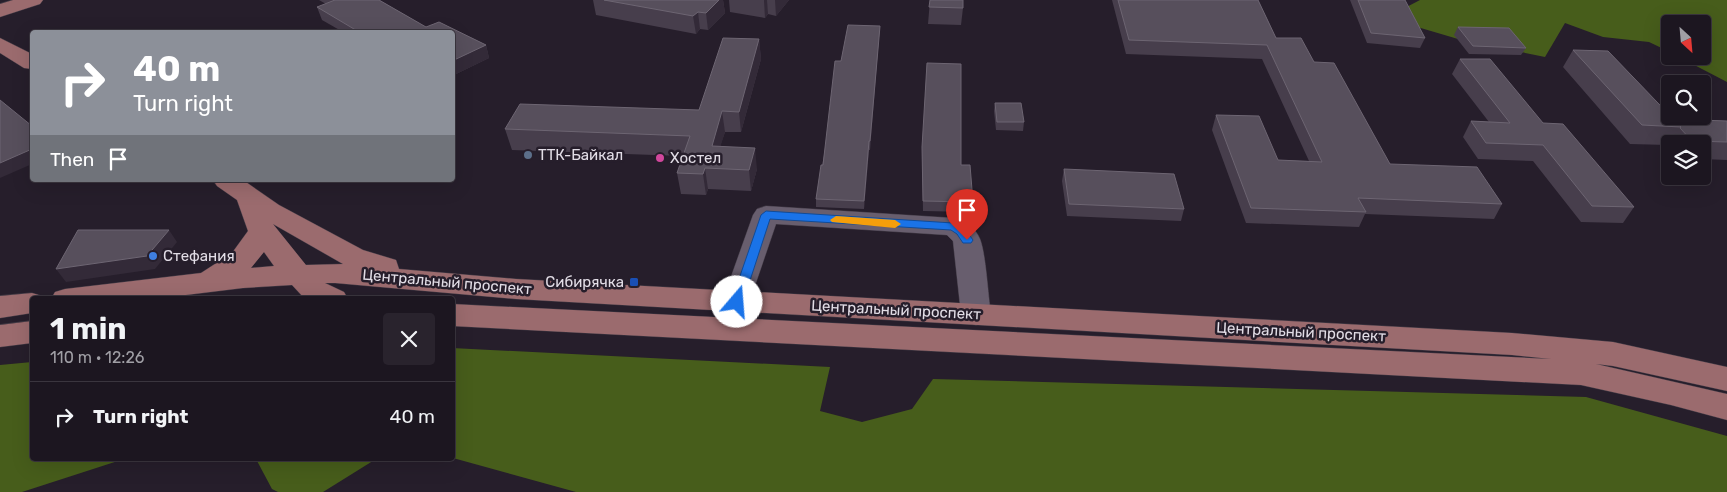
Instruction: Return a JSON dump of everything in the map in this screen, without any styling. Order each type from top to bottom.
[{"type":"main road","points":[[0,11],[33,0]]},
{"type":"main road","points":[[0,44],[30,63]]},
{"type":"main road","points":[[229,182],[250,199],[353,257],[425,280]]},
{"type":"main road","points":[[250,199],[262,231],[297,274],[316,292],[326,296]]},
{"type":"main road","points":[[202,282],[228,271],[247,256],[262,231]]},
{"type":"main road","name":"Центральный проспект","points":[[88,296],[202,282],[297,274],[335,273],[516,289],[1512,344],[1613,354],[1727,379]]},
{"type":"main road","points":[[1,308],[30,303]]},
{"type":"main road","name":"Центральный проспект","points":[[455,315],[1581,373],[1670,392],[1727,407]]},
{"type":"main road","points":[[0,336],[30,332]]},
{"type":"street","points":[[737,302],[766,215],[953,227],[961,232],[967,240],[976,314]]},
{"type":"green space","points":[[1420,0],[1727,0],[1727,82],[1694,65],[1711,65],[1711,15],[1661,15],[1661,48],[1649,42],[1603,37],[1565,23],[1545,57],[1458,39],[1414,26],[1399,11]]},
{"type":"green space","points":[[455,348],[830,367],[820,411],[862,422],[912,409],[933,379],[1586,397],[1727,436],[1727,492],[576,492],[455,459]]},
{"type":"green space","points":[[30,362],[30,461],[118,461],[22,492],[0,492],[0,365]]},
{"type":"green space","points":[[257,461],[373,461],[323,492],[278,492],[272,489]]},
{"type":"building","points":[[335,0],[379,0],[426,27],[439,22],[486,45],[455,60],[455,30],[356,30],[317,7]]},
{"type":"building","points":[[604,0],[719,0],[706,13],[698,12],[693,16]]},
{"type":"building","points":[[930,0],[963,0],[963,8],[929,7]]},
{"type":"building","points":[[1118,0],[1258,0],[1276,38],[1301,38],[1314,62],[1334,63],[1390,164],[1477,167],[1502,204],[1358,198],[1366,212],[1251,208],[1216,115],[1259,116],[1278,160],[1322,162],[1267,45],[1129,40]]},
{"type":"building","points":[[1358,0],[1405,0],[1425,38],[1371,33]]},
{"type":"building","points":[[848,25],[880,26],[864,201],[816,199],[821,165],[823,165],[835,61],[841,61]]},
{"type":"building","points":[[1458,27],[1509,28],[1526,48],[1473,46]]},
{"type":"building","points":[[723,38],[759,39],[739,112],[722,111],[712,146],[755,148],[749,170],[705,168],[703,174],[677,173],[690,136],[505,129],[520,104],[699,110]]},
{"type":"building","points":[[1573,50],[1608,51],[1661,106],[1661,125],[1679,125],[1681,127],[1642,125]]},
{"type":"building","points":[[1460,59],[1490,59],[1543,123],[1563,124],[1634,207],[1592,206],[1543,145],[1486,143],[1471,121],[1510,123]]},
{"type":"building","points":[[927,63],[961,64],[961,165],[970,165],[973,202],[923,201],[922,147]]},
{"type":"building","points":[[0,100],[30,124],[30,150],[0,163]]},
{"type":"building","points":[[995,103],[1021,103],[1024,122],[997,122]]},
{"type":"building","points":[[1711,120],[1727,121],[1727,142],[1711,142],[1711,135],[1686,135],[1679,125],[1711,125]]},
{"type":"building","points":[[1064,169],[1174,174],[1184,209],[1069,204]]},
{"type":"building","points":[[78,230],[169,230],[147,256],[56,269]]},
{"type":"slow traffic","points":[[836,220],[895,224]]},
{"type":"place","name":"ТТК-Байкал","points":[[528,155]]},
{"type":"place","name":"Хостел","points":[[660,158]]},
{"type":"place","name":"Стефания","points":[[153,256]]},
{"type":"place","name":"Сибирячка","points":[[634,282]]},
{"type":"route","points":[[737,302],[766,215],[953,227],[961,232],[967,240]]}]
